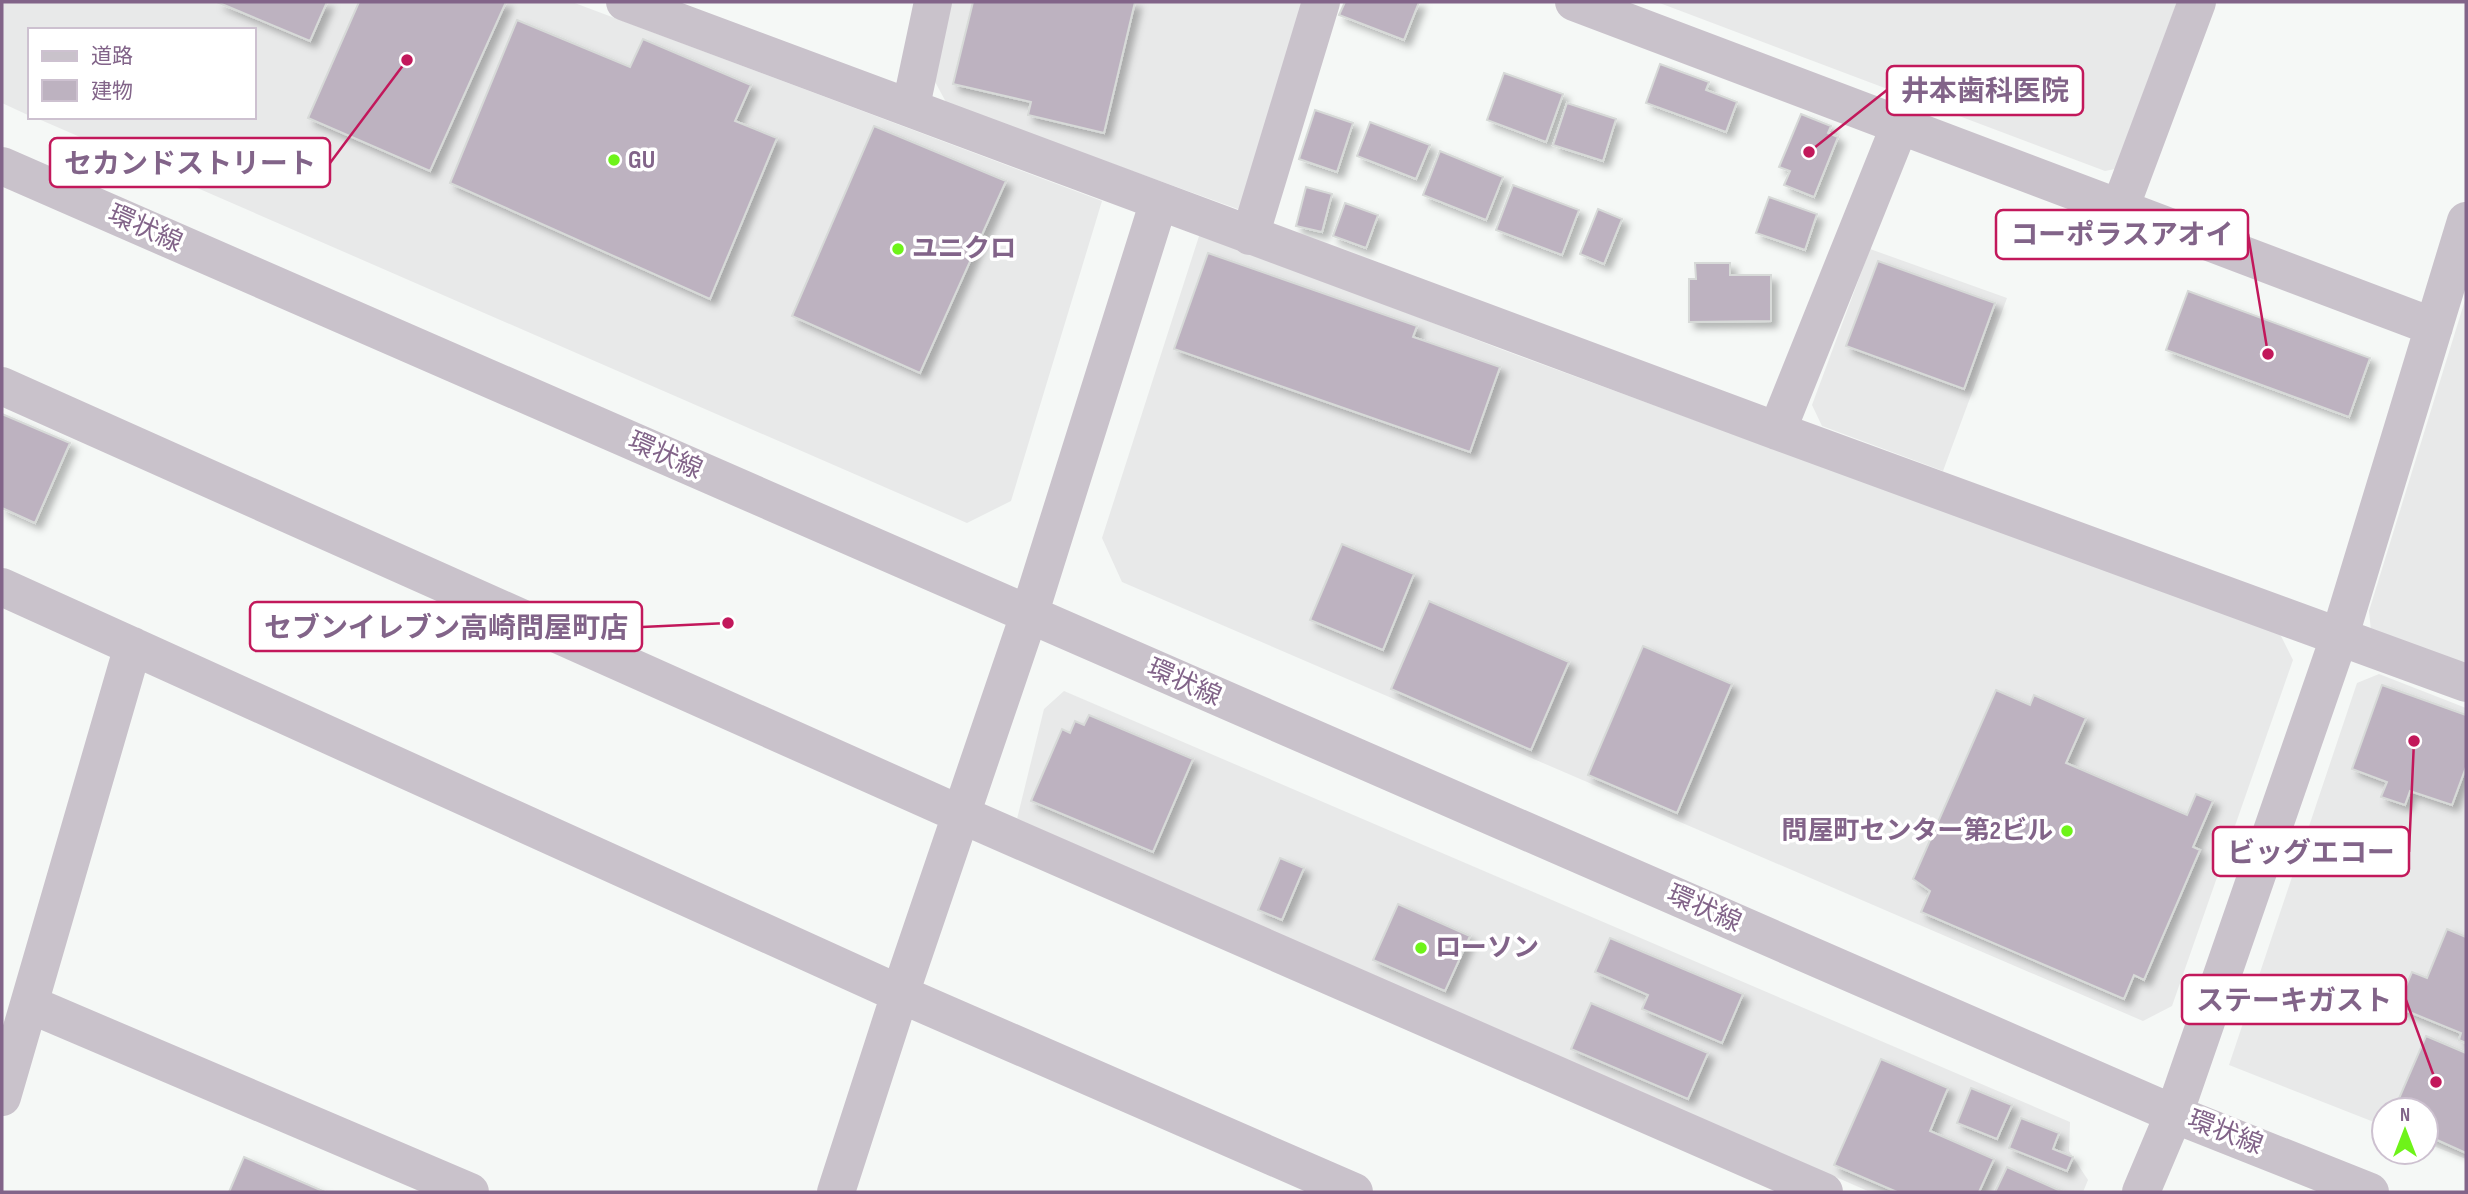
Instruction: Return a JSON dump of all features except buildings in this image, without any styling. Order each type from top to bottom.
[{"type":"street","points":[[625,2],[911,106],[1250,236],[1777,431],[2466,683]]},
{"type":"street","points":[[911,106],[933,2]]},
{"type":"street","points":[[1250,236],[1321,2]]},
{"type":"street","points":[[1574,2],[2434,327]]},
{"type":"street","points":[[2120,208],[2197,2]]},
{"type":"street","points":[[1777,431],[1900,125]]},
{"type":"street","name":"環状線","points":[[2,166],[2174,1114],[2370,1192]]},
{"type":"street","points":[[836,1192],[900,994],[1029,615],[1159,201]]},
{"type":"street","points":[[2141,1192],[2174,1114],[2340,635],[2466,221]]},
{"type":"street","points":[[2,386],[962,815],[1824,1192]]},
{"type":"street","points":[[2,587],[900,994],[1354,1192]]},
{"type":"street","points":[[2,1097],[133,646]]},
{"type":"street","points":[[29,1004],[470,1192]]},
{"type":"shaded area","points":[[2,2],[572,2],[1102,201],[1011,501],[967,523],[39,119],[256,119],[256,28],[28,28],[28,115],[2,103]]},
{"type":"shaded area","points":[[950,2],[1308,2],[1246,212],[947,104],[933,78]]},
{"type":"shaded area","points":[[1657,2],[2177,2],[2115,169],[2105,171]]},
{"type":"shaded area","points":[[1200,233],[1503,350],[2280,634],[2293,660],[2172,1006],[2143,1021],[1122,582],[1102,538]]},
{"type":"shaded area","points":[[1870,249],[2007,298],[1943,471],[1822,426],[1812,405]]},
{"type":"shaded area","points":[[2466,297],[2466,667],[2371,631],[2369,611]]},
{"type":"shaded area","points":[[2379,674],[2466,708],[2466,1159],[2440,1149],[2440,1096],[2370,1096],[2370,1120],[2229,1065],[2357,683]]},
{"type":"shaded area","points":[[1064,691],[2070,1122],[2069,1151],[2088,1180],[2083,1192],[1870,1192],[1017,819],[1044,709]]},
{"type":"place","name":"セカンドストリート","points":[[407,60]]},
{"type":"place","name":"井本歯科医院","points":[[1809,152]]},
{"type":"place","name":"GU","points":[[614,160]]},
{"type":"place","name":"ユニクロ","points":[[898,249]]},
{"type":"place","name":"コーポラスアオイ","points":[[2268,354]]},
{"type":"place","name":"セブンイレブン高崎問屋町店","points":[[728,623]]},
{"type":"place","name":"ビッグエコー","points":[[2414,741]]},
{"type":"place","name":"問屋町センター第2ビル","points":[[2067,831]]},
{"type":"place","name":"ローソン","points":[[1421,948]]},
{"type":"place","name":"ステーキガスト","points":[[2436,1082]]}]
